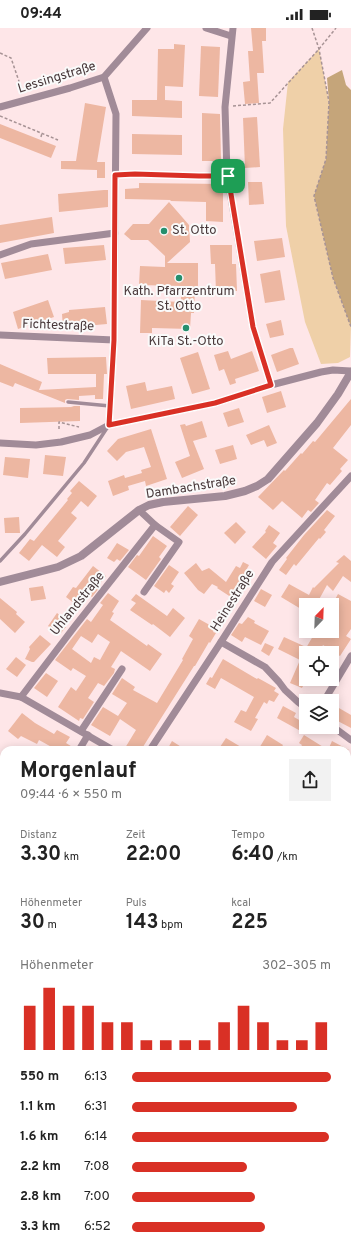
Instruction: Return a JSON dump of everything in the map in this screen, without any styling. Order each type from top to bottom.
[{"type":"street","name":"Lessingstraße","points":[[0,107],[26,101],[104,77],[147,28]]},
{"type":"street","points":[[206,28],[231,36]]},
{"type":"street","points":[[233,28],[225,107],[228,176],[253,327],[271,385]]},
{"type":"street","points":[[104,77],[116,114],[114,340],[109,425]]},
{"type":"street","points":[[0,255],[31,244],[115,233]]},
{"type":"street","name":"Fichtestraße","points":[[0,335],[114,340]]},
{"type":"street","points":[[0,443],[36,445],[61,442],[90,434],[109,425],[215,403],[271,385],[333,370],[351,372]]},
{"type":"street","name":"Dambachstraße","points":[[0,582],[58,567],[81,556],[139,510],[149,505],[163,502],[225,496],[257,486],[268,479],[317,423],[351,372]]},
{"type":"street","name":"Heinestraße","points":[[153,746],[272,562],[351,476]]},
{"type":"street","points":[[139,510],[155,526],[179,542],[144,592]]},
{"type":"street","name":"Uhlandstraße","points":[[21,697],[75,626],[155,526]]},
{"type":"street","points":[[221,642],[265,667],[285,690],[299,703]]},
{"type":"street","points":[[328,694],[351,656]]},
{"type":"street","points":[[81,731],[122,669]]},
{"type":"street","points":[[0,693],[21,697],[106,746]]},
{"type":"street","points":[[339,731],[351,740]]},
{"type":"street","points":[[81,746],[88,735]]},
{"type":"lane","points":[[115,175],[228,176]]},
{"type":"lane","points":[[68,402],[110,406]]},
{"type":"lane","points":[[0,561],[25,534],[84,463],[109,425]]},
{"type":"path","points":[[312,28],[319,50],[329,102],[326,159],[314,196],[333,278],[351,327]]},
{"type":"path","points":[[225,107],[270,104],[288,82],[319,50],[336,28]]},
{"type":"path","points":[[0,53],[12,58],[26,101]]},
{"type":"path","points":[[0,116],[58,140]]},
{"type":"path","points":[[41,137],[42,133]]},
{"type":"path","points":[[59,429],[59,422],[79,427]]},
{"type":"shaded area","points":[[319,49],[329,102],[326,159],[314,196],[333,278],[351,327],[350,357],[338,363],[321,364],[305,322],[286,226],[283,129],[288,82]]},
{"type":"shaded area","points":[[342,70],[346,85],[351,90],[351,327],[333,278],[314,196],[326,159],[329,102],[327,78]]},
{"type":"building","points":[[251,28],[266,28],[266,41],[262,41],[264,73],[257,73],[259,103],[245,104],[243,82],[250,81],[248,51],[253,51]]},
{"type":"building","points":[[174,44],[185,45],[183,87],[165,86],[165,100],[182,101],[182,118],[132,116],[132,100],[157,100],[158,49],[174,49]]},
{"type":"building","points":[[201,46],[220,47],[218,97],[199,96]]},
{"type":"building","points":[[85,103],[106,107],[97,162],[105,162],[105,178],[97,178],[97,170],[61,169],[61,161],[76,161]]},
{"type":"building","points":[[202,113],[220,114],[221,161],[202,161]]},
{"type":"building","points":[[257,117],[260,167],[245,168],[243,118]]},
{"type":"building","points":[[0,124],[56,146],[51,158],[0,138]]},
{"type":"building","points":[[132,134],[182,135],[182,155],[132,154]]},
{"type":"building","points":[[248,182],[262,182],[264,204],[249,205]]},
{"type":"building","points":[[139,183],[223,184],[223,222],[206,221],[206,202],[125,199],[125,189],[139,188]]},
{"type":"building","points":[[108,190],[108,207],[59,212],[58,194]]},
{"type":"building","points":[[169,202],[189,225],[190,242],[167,263],[198,263],[198,286],[195,286],[194,313],[191,313],[190,329],[152,328],[152,333],[140,333],[141,300],[181,302],[181,286],[139,285],[140,266],[165,267],[165,256],[148,240],[131,240],[124,234],[133,224],[149,224]]},
{"type":"building","points":[[52,217],[54,233],[0,243],[0,225]]},
{"type":"building","points":[[282,238],[285,257],[257,261],[254,241]]},
{"type":"building","points":[[104,245],[106,260],[65,264],[63,248]]},
{"type":"building","points":[[210,245],[232,245],[232,264],[236,264],[237,291],[216,292],[215,264],[211,264]]},
{"type":"building","points":[[48,254],[52,270],[5,279],[1,263]]},
{"type":"building","points":[[280,270],[285,300],[265,303],[260,274]]},
{"type":"building","points":[[48,300],[54,317],[18,329],[13,312]]},
{"type":"building","points":[[105,307],[107,324],[63,328],[62,314],[69,312],[69,310]]},
{"type":"building","points":[[281,320],[284,335],[270,338],[266,324]]},
{"type":"building","points":[[293,348],[299,364],[277,372],[271,355]]},
{"type":"building","points":[[228,351],[231,359],[252,351],[259,371],[235,379],[236,383],[230,385],[224,369],[219,371],[214,355]]},
{"type":"building","points":[[198,352],[210,389],[192,394],[180,358]]},
{"type":"building","points":[[106,357],[107,374],[104,374],[103,399],[95,399],[95,395],[79,396],[79,400],[67,399],[65,400],[65,403],[15,383],[13,387],[0,382],[0,364],[42,382],[39,390],[96,387],[96,374],[48,374],[47,358]]},
{"type":"building","points":[[145,382],[147,391],[172,386],[175,399],[131,409],[126,386]]},
{"type":"building","points":[[281,391],[286,407],[267,413],[262,397]]},
{"type":"building","points":[[351,399],[351,425],[333,448],[348,460],[340,469],[342,471],[330,485],[327,483],[315,500],[319,503],[311,512],[308,510],[302,518],[282,501],[273,510],[258,497],[301,453],[302,454],[313,441],[315,442]]},
{"type":"building","points":[[71,406],[80,406],[80,421],[20,423],[20,408],[74,407]]},
{"type":"building","points":[[239,408],[244,422],[228,427],[223,413]]},
{"type":"building","points":[[202,421],[207,437],[193,441],[204,469],[182,478],[175,462],[190,456],[180,425],[185,424],[186,426]]},
{"type":"building","points":[[269,425],[277,443],[267,447],[264,440],[251,445],[246,435]]},
{"type":"building","points":[[151,429],[167,479],[146,486],[145,481],[128,486],[129,490],[113,496],[108,481],[124,475],[125,478],[142,473],[141,470],[151,467],[144,447],[126,452],[117,461],[107,451],[118,439]]},
{"type":"building","points":[[233,445],[237,459],[220,464],[215,450]]},
{"type":"building","points":[[45,455],[66,457],[63,476],[43,474]]},
{"type":"building","points":[[5,457],[30,459],[28,478],[3,475]]},
{"type":"building","points":[[79,481],[97,496],[88,507],[81,501],[71,513],[77,518],[58,541],[65,547],[57,557],[42,545],[29,561],[19,553],[30,539],[34,541],[68,500],[67,499],[72,493],[70,491]]},
{"type":"building","points":[[188,506],[198,515],[180,536],[170,527]]},
{"type":"building","points":[[327,510],[335,516],[324,530],[326,532],[320,539],[319,538],[296,566],[294,564],[286,575],[279,570],[287,559],[286,558],[304,535]]},
{"type":"building","points":[[19,517],[20,533],[5,533],[4,518]]},
{"type":"building","points":[[236,522],[246,532],[235,544],[224,533]]},
{"type":"building","points":[[269,525],[280,533],[273,543],[277,546],[266,559],[252,547],[266,532],[265,531]]},
{"type":"building","points":[[153,536],[167,546],[159,557],[161,559],[146,580],[128,567],[137,555],[139,556]]},
{"type":"building","points":[[117,543],[129,550],[120,561],[117,559],[114,562],[107,558]]},
{"type":"building","points":[[344,555],[351,561],[351,582],[343,576],[333,591],[327,585],[320,598],[299,598],[299,608],[281,597],[289,584],[309,595],[313,587],[314,588],[339,563],[336,562]]},
{"type":"building","points":[[243,562],[249,565],[240,581],[246,586],[237,601],[212,584],[204,594],[198,590],[184,573],[196,563],[202,571],[209,568],[226,582],[236,566],[240,568]]},
{"type":"building","points":[[169,565],[179,572],[171,584],[174,586],[169,593],[166,590],[164,593],[154,586]]},
{"type":"building","points":[[93,566],[106,576],[92,597],[88,594],[79,607],[66,597],[73,587],[76,588]]},
{"type":"building","points":[[43,586],[46,599],[31,601],[29,588]]},
{"type":"building","points":[[261,589],[272,595],[265,607],[254,601]]},
{"type":"building","points":[[108,593],[119,601],[112,612],[114,613],[110,620],[147,646],[148,644],[162,654],[150,671],[121,651],[111,667],[115,669],[114,673],[104,686],[98,683],[88,698],[94,702],[83,719],[80,718],[79,721],[58,707],[71,687],[76,691],[86,676],[73,668],[71,671],[55,660],[87,619],[91,622],[103,605],[100,603]],"holes":[[[98,634],[110,642],[100,660],[94,657],[91,663],[72,649],[81,636],[92,643]]]},
{"type":"building","points":[[136,594],[167,616],[173,608],[185,618],[170,637],[153,624],[152,625],[130,610],[136,603],[131,600]]},
{"type":"building","points":[[338,594],[351,601],[351,629],[346,636],[351,639],[340,656],[339,646],[307,646],[312,638],[339,638],[339,598],[336,598]]},
{"type":"building","points":[[0,598],[17,612],[16,614],[25,622],[15,633],[0,619]]},
{"type":"building","points":[[57,613],[67,621],[63,625],[66,627],[61,633],[58,633],[48,626]]},
{"type":"building","points":[[248,617],[255,621],[254,623],[269,631],[261,645],[245,637],[242,642],[231,635],[239,623],[242,624]]},
{"type":"building","points":[[199,619],[215,628],[213,632],[216,633],[210,643],[209,642],[144,746],[126,746],[136,730],[120,719],[110,736],[91,725],[103,707],[118,716],[127,703],[112,694],[122,678],[135,687],[133,690],[157,703],[183,660],[182,659],[193,639],[189,636]]},
{"type":"building","points":[[40,635],[51,644],[34,662],[25,659],[30,649],[29,647]]},
{"type":"building","points":[[284,637],[304,646],[299,646],[299,660],[278,649]]},
{"type":"building","points":[[265,643],[274,647],[269,656],[261,651]]},
{"type":"building","points":[[16,657],[26,665],[17,677],[6,669]]},
{"type":"building","points":[[223,659],[257,679],[258,678],[276,688],[274,691],[279,694],[274,702],[269,700],[267,704],[264,702],[255,718],[258,719],[251,731],[234,722],[241,710],[246,712],[254,697],[221,678],[215,689],[206,684],[210,677],[212,678]]},
{"type":"building","points":[[299,662],[299,686],[303,686],[302,688],[290,683]]},
{"type":"building","points":[[46,673],[58,681],[47,697],[34,688]]},
{"type":"building","points":[[283,706],[296,713],[294,717],[299,720],[299,730],[277,718]]},
{"type":"building","points":[[339,708],[351,715],[351,728],[339,722]]},
{"type":"building","points":[[22,713],[35,723],[54,734],[57,730],[70,737],[66,743],[71,746],[50,746],[39,740],[37,744],[21,736],[18,739],[8,731]]},
{"type":"building","points":[[267,735],[283,745],[282,746],[260,746]]},
{"type":"building","points":[[304,735],[322,746],[301,746],[299,743]]},
{"type":"building","points":[[226,738],[239,746],[221,746]]},
{"type":"building","points":[[172,741],[180,746],[169,746]]},
{"type":"building","points":[[332,741],[341,746],[330,746]]},
{"type":"place","name":"St. Otto","points":[[164,231]]},
{"type":"place","name":"Kath. Pfarrzentrum St. Otto","points":[[179,278]]},
{"type":"place","name":"KiTa St.-Otto","points":[[186,328]]},
{"type":"route","points":[[165,174],[228,176],[253,327],[271,385],[215,403],[109,425],[114,340],[115,175],[165,174]]}]
